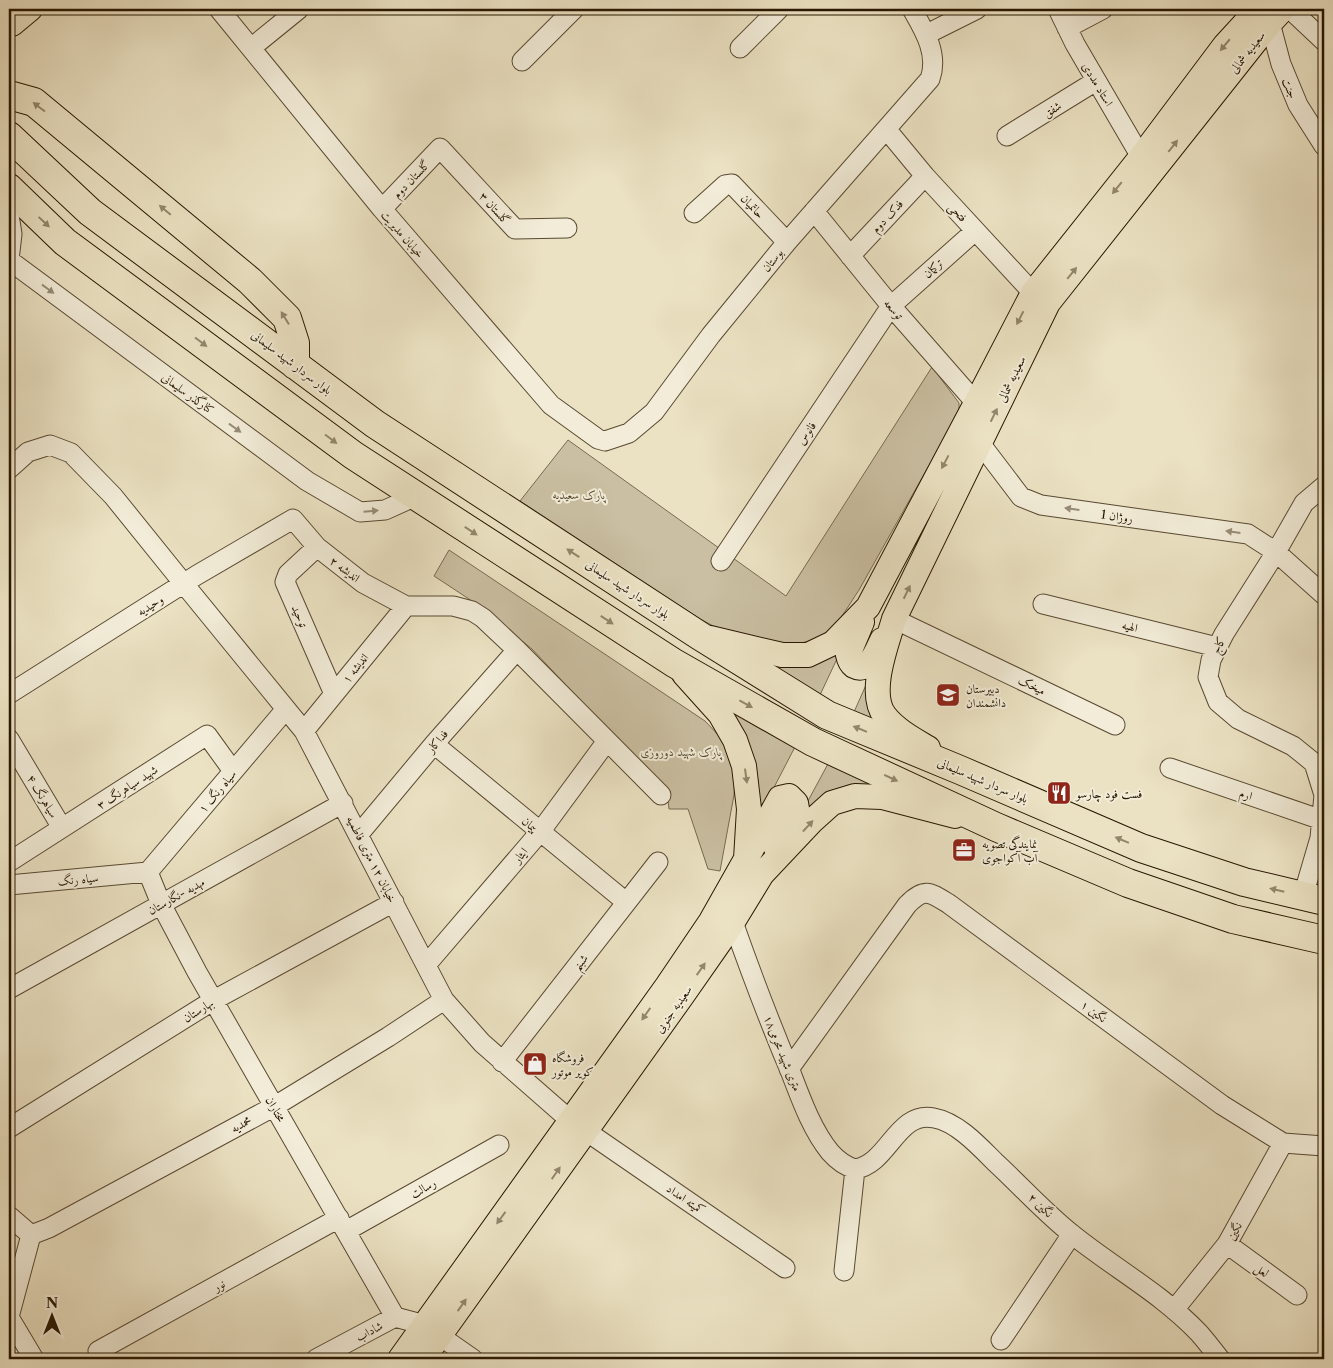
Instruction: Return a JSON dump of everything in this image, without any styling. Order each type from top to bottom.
[{"type":"highway","points":[[9,95],[34,102],[250,281],[287,318],[295,343],[295,365]]},
{"type":"highway","name":"بلوار سردار شهید سلیمانی","points":[[9,136],[90,212],[375,424],[700,636],[826,715],[1141,848],[1244,882],[1314,898]]},
{"type":"highway","points":[[9,188],[65,242],[353,455],[674,664],[813,742],[1128,884],[1233,919],[1324,940]]},
{"type":"highway","points":[[113,277],[127,273],[130,261],[126,239]]},
{"type":"highway","points":[[176,324],[174,312],[176,302],[196,291]]},
{"type":"main road","points":[[12,24],[30,9]]},
{"type":"main road","name":"سعیدیه شمالی","points":[[700,636],[782,655],[808,654],[833,643],[868,607],[1033,293],[1149,163],[1270,14]]},
{"type":"main road","name":"سعیدیه شمالی","points":[[960,770],[896,728],[883,714],[877,698],[880,670],[894,619],[1048,303],[1149,163]]},
{"type":"main road","points":[[868,607],[849,652],[849,659],[854,666],[861,667],[868,664],[894,619]]},
{"type":"main road","name":"سعیدیه جنوبی","points":[[400,1359],[432,1330],[578,1126],[733,922],[754,866],[744,766],[735,740],[720,714],[674,664]]},
{"type":"main road","name":"سعیدیه جنوبی","points":[[578,1126],[711,921],[754,866],[832,803],[855,796],[882,797],[996,826]]},
{"type":"main road","name":"سعیدیه جنوبی","points":[[423,1359],[432,1330]]},
{"type":"street","name":"خیابان مدیریت","points":[[219,9],[382,209],[551,405],[598,439],[605,441]]},
{"type":"street","points":[[250,48],[299,9]]},
{"type":"street","points":[[522,61],[574,9]]},
{"type":"street","points":[[740,48],[779,9]]},
{"type":"street","points":[[912,9],[926,34],[977,9]]},
{"type":"street","name":"استاد مددی","points":[[1058,9],[1096,81],[1149,163]]},
{"type":"street","points":[[1067,28],[1103,9]]},
{"type":"street","points":[[1290,9],[1324,41]]},
{"type":"street","name":"جنت","points":[[1270,14],[1280,64],[1298,105],[1324,146]]},
{"type":"street","name":"بوستان","points":[[605,441],[629,433],[654,412],[711,335],[787,242],[930,79],[934,69],[926,34]]},
{"type":"street","name":"شفق","points":[[1007,136],[1096,81]]},
{"type":"street","name":"فتحی","points":[[886,130],[925,176],[1033,293]]},
{"type":"street","name":"گلستان دوم","points":[[382,209],[440,148]]},
{"type":"street","name":"گلستان ۳","points":[[440,148],[515,229],[567,228]]},
{"type":"street","name":"فدک دوم","points":[[850,256],[925,176]]},
{"type":"street","name":"حاتمیان","points":[[694,213],[725,185],[732,184],[787,242]]},
{"type":"street","name":"توسعه","points":[[814,211],[891,306],[976,403]]},
{"type":"street","name":"کنارگذر سلیمانی","points":[[9,214],[12,234],[9,260],[307,481],[360,512],[385,510],[416,496]]},
{"type":"street","name":"ترکمان","points":[[891,306],[975,231]]},
{"type":"street","name":"فانوس","points":[[721,561],[891,306]]},
{"type":"street","name":"روژان 1","points":[[980,443],[1021,497],[1041,505],[1248,534],[1276,552],[1324,594]]},
{"type":"street","name":"خیابان ۱۲ متری فاطمیه","points":[[9,469],[28,452],[50,446],[71,453],[113,496],[304,731],[444,1000],[482,1043],[502,1062],[578,1126]]},
{"type":"street","name":"کاج","points":[[1322,777],[1314,763],[1292,746],[1238,719],[1218,702],[1208,677],[1211,660],[1224,634],[1276,552],[1304,503],[1324,486]]},
{"type":"street","name":"وحیدیه","points":[[9,694],[198,575],[294,520]]},
{"type":"street","name":"اندیشه ۲","points":[[294,520],[317,547],[363,583],[406,606]]},
{"type":"street","name":"توحید","points":[[317,547],[288,574],[286,582],[334,694]]},
{"type":"street","name":"الهیه","points":[[1043,604],[1217,647]]},
{"type":"street","points":[[406,606],[453,606],[472,611],[483,618],[660,795]]},
{"type":"street","name":"اندیشه ۱","points":[[304,731],[406,606]]},
{"type":"street","name":"میخک","points":[[894,619],[1115,725]]},
{"type":"street","name":"فداکار","points":[[359,834],[434,744],[517,650]]},
{"type":"street","name":"سیاه رنگ ۱","points":[[148,872],[286,709]]},
{"type":"street","name":"شهید سیاهرنگ ۳","points":[[9,862],[207,735],[233,771]]},
{"type":"street","name":"سیاهرنگ ۴","points":[[9,739],[62,828]]},
{"type":"street","name":"ایثار","points":[[426,965],[540,832],[607,740]]},
{"type":"street","name":"پیمان","points":[[434,744],[626,902]]},
{"type":"street","name":"ارم","points":[[1170,768],[1323,808]]},
{"type":"street","points":[[1314,898],[1324,795],[1322,777]]},
{"type":"street","name":"مهدیه -نگارستان","points":[[9,989],[343,803]]},
{"type":"street","name":"شبنم","points":[[502,1062],[658,862]]},
{"type":"street","name":"سیاه رنگ","points":[[9,885],[148,872]]},
{"type":"street","name":"مختاران","points":[[148,872],[161,904],[214,1000],[395,1317]]},
{"type":"street","name":"نگین ۱","points":[[789,1069],[906,905],[919,894],[926,892],[934,894],[1222,1105],[1283,1143]]},
{"type":"street","name":"بهارستان","points":[[9,1128],[214,1000],[394,902]]},
{"type":"street","name":"۱۸متری شهید محرمی","points":[[733,922],[753,979],[789,1069],[822,1140],[829,1151],[840,1162],[855,1169]]},
{"type":"street","name":"محمدیه","points":[[31,1235],[49,1228],[274,1106],[388,1037],[444,1000]]},
{"type":"street","name":"نگین ۲","points":[[855,1169],[861,1168],[872,1161],[910,1123],[920,1118],[934,1118],[946,1122],[969,1137],[1072,1234],[1174,1310],[1199,1333],[1220,1359]]},
{"type":"street","name":"کمیته امداد","points":[[578,1126],[785,1268]]},
{"type":"street","points":[[1283,1143],[1324,1146]]},
{"type":"street","name":"نگین","points":[[1174,1310],[1227,1244],[1283,1143]]},
{"type":"street","name":"رسالت","points":[[343,1225],[500,1144]]},
{"type":"street","points":[[844,1271],[855,1169]]},
{"type":"street","points":[[9,1216],[31,1235],[9,1317],[34,1359]]},
{"type":"street","name":"نور","points":[[98,1351],[343,1225]]},
{"type":"street","points":[[1001,1340],[1072,1234]]},
{"type":"street","name":"لعل","points":[[1227,1244],[1297,1295]]},
{"type":"street","points":[[395,1317],[432,1330],[473,1359]]},
{"type":"street","name":"شاداب","points":[[316,1359],[395,1317]]},
{"type":"green space","name":"پارک سعیدیه","points":[[932,367],[959,403],[959,412],[859,590],[831,629],[816,639],[791,644],[778,644],[751,639],[721,630],[700,619],[520,501],[568,440],[786,596]]},
{"type":"green space","name":"پارک شهید دوروزی","points":[[449,550],[705,721],[723,740],[735,776],[734,795],[720,871],[708,869],[688,809],[669,809],[667,792],[532,649],[475,603],[434,576]]},
{"type":"green space","points":[[843,646],[820,695],[754,656]]},
{"type":"green space","points":[[874,667],[889,731],[854,712]]},
{"type":"green space","points":[[719,701],[796,745],[755,824],[758,790],[754,761],[740,734]]},
{"type":"green space","points":[[829,762],[892,791],[871,788],[789,836]]},
{"type":"place","name":"دبیرستان دانشمندان","points":[[948,695]]},
{"type":"place","name":"فست فود چارسو","points":[[1059,793]]},
{"type":"place","name":"نمایندگی تصویه آب آکواجوی","points":[[964,850]]},
{"type":"place","name":"فروشگاه کویر موتور","points":[[535,1064]]}]
